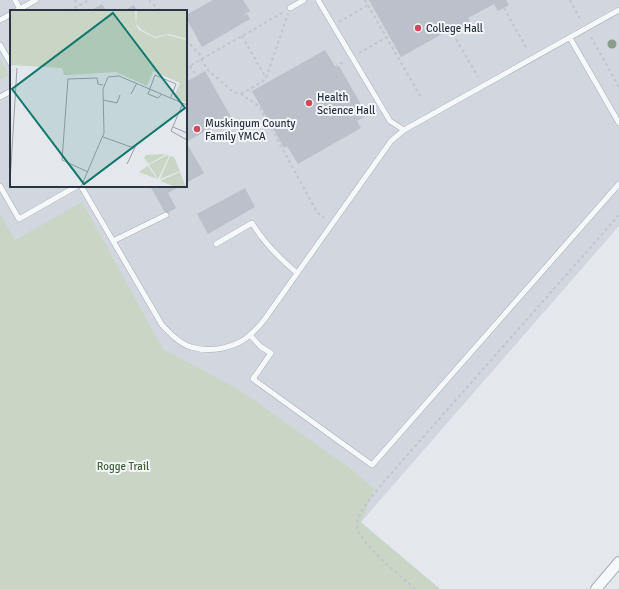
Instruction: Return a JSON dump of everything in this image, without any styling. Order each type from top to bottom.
[{"type":"street","points":[[596,589],[619,562]]},
{"type":"lane","points":[[15,0],[18,10],[36,0]]},
{"type":"lane","points":[[290,8],[304,0]]},
{"type":"lane","points":[[318,0],[390,121],[404,130]]},
{"type":"lane","points":[[82,187],[162,325],[174,336],[190,347],[209,350],[228,348],[250,335],[264,320],[391,140],[404,130],[619,10]]},
{"type":"lane","points":[[0,20],[10,15]]},
{"type":"lane","points":[[570,38],[619,123]]},
{"type":"lane","points":[[0,45],[10,62]]},
{"type":"lane","points":[[0,97],[10,92]]},
{"type":"lane","points":[[250,335],[261,347],[271,353],[253,379],[372,465],[619,184]]},
{"type":"lane","points":[[0,186],[19,219],[75,187]]},
{"type":"lane","points":[[114,242],[166,215]]},
{"type":"lane","points":[[216,244],[252,223],[262,239],[280,259],[297,273]]},
{"type":"path","points":[[75,0],[78,6]]},
{"type":"path","points":[[71,10],[89,0]]},
{"type":"path","points":[[149,0],[159,10]]},
{"type":"path","points":[[365,0],[388,36],[422,99]]},
{"type":"path","points":[[570,0],[580,19]]},
{"type":"path","points":[[333,25],[369,5]]},
{"type":"path","points":[[187,68],[290,8]]},
{"type":"path","points":[[241,94],[266,78],[290,8]]},
{"type":"path","points":[[504,8],[527,49]]},
{"type":"path","points":[[450,29],[478,77]]},
{"type":"path","points":[[242,36],[266,78]]},
{"type":"path","points":[[335,67],[388,36]]},
{"type":"path","points":[[591,37],[619,87]]},
{"type":"path","points":[[187,41],[202,59],[208,70],[233,92],[241,94],[258,106],[317,212],[324,218]]},
{"type":"path","points":[[190,66],[196,75]]},
{"type":"path","points":[[415,589],[362,538],[356,524],[358,518],[381,485],[619,215]]},
{"type":"shaded area","points":[[0,0],[619,0],[619,226],[361,522],[440,589],[0,589]]},
{"type":"green space","points":[[0,59],[9,75],[0,80]]},
{"type":"green space","name":"Rogge Trail","points":[[82,202],[163,349],[238,389],[351,469],[374,489],[361,523],[440,589],[0,589],[0,214],[15,240]]},
{"type":"building","points":[[213,0],[243,0],[250,11],[242,16],[247,14],[250,19],[202,47],[187,20],[187,14]]},
{"type":"building","name":"College Hall","points":[[369,0],[506,0],[509,5],[498,11],[494,4],[468,18],[473,27],[462,33],[458,25],[401,57]]},
{"type":"building","points":[[102,4],[106,10],[92,10]]},
{"type":"building","points":[[134,5],[136,10],[125,10]]},
{"type":"building","name":"Health Science Hall","points":[[325,50],[336,68],[339,66],[367,115],[357,121],[361,128],[298,164],[287,146],[284,148],[252,91]]},
{"type":"building","name":"Muskingum County Family YMCA","points":[[205,71],[231,117],[187,141],[187,81]]},
{"type":"building","points":[[187,144],[204,173],[187,182]]},
{"type":"building","points":[[151,187],[179,187],[168,193],[176,208],[166,214]]},
{"type":"building","points":[[245,188],[255,207],[208,234],[197,214]]},
{"type":"place","name":"College Hall","points":[[418,28]]},
{"type":"place","name":"Health Science Hall","points":[[309,103]]},
{"type":"place","name":"Muskingum County Family YMCA","points":[[197,129]]}]
